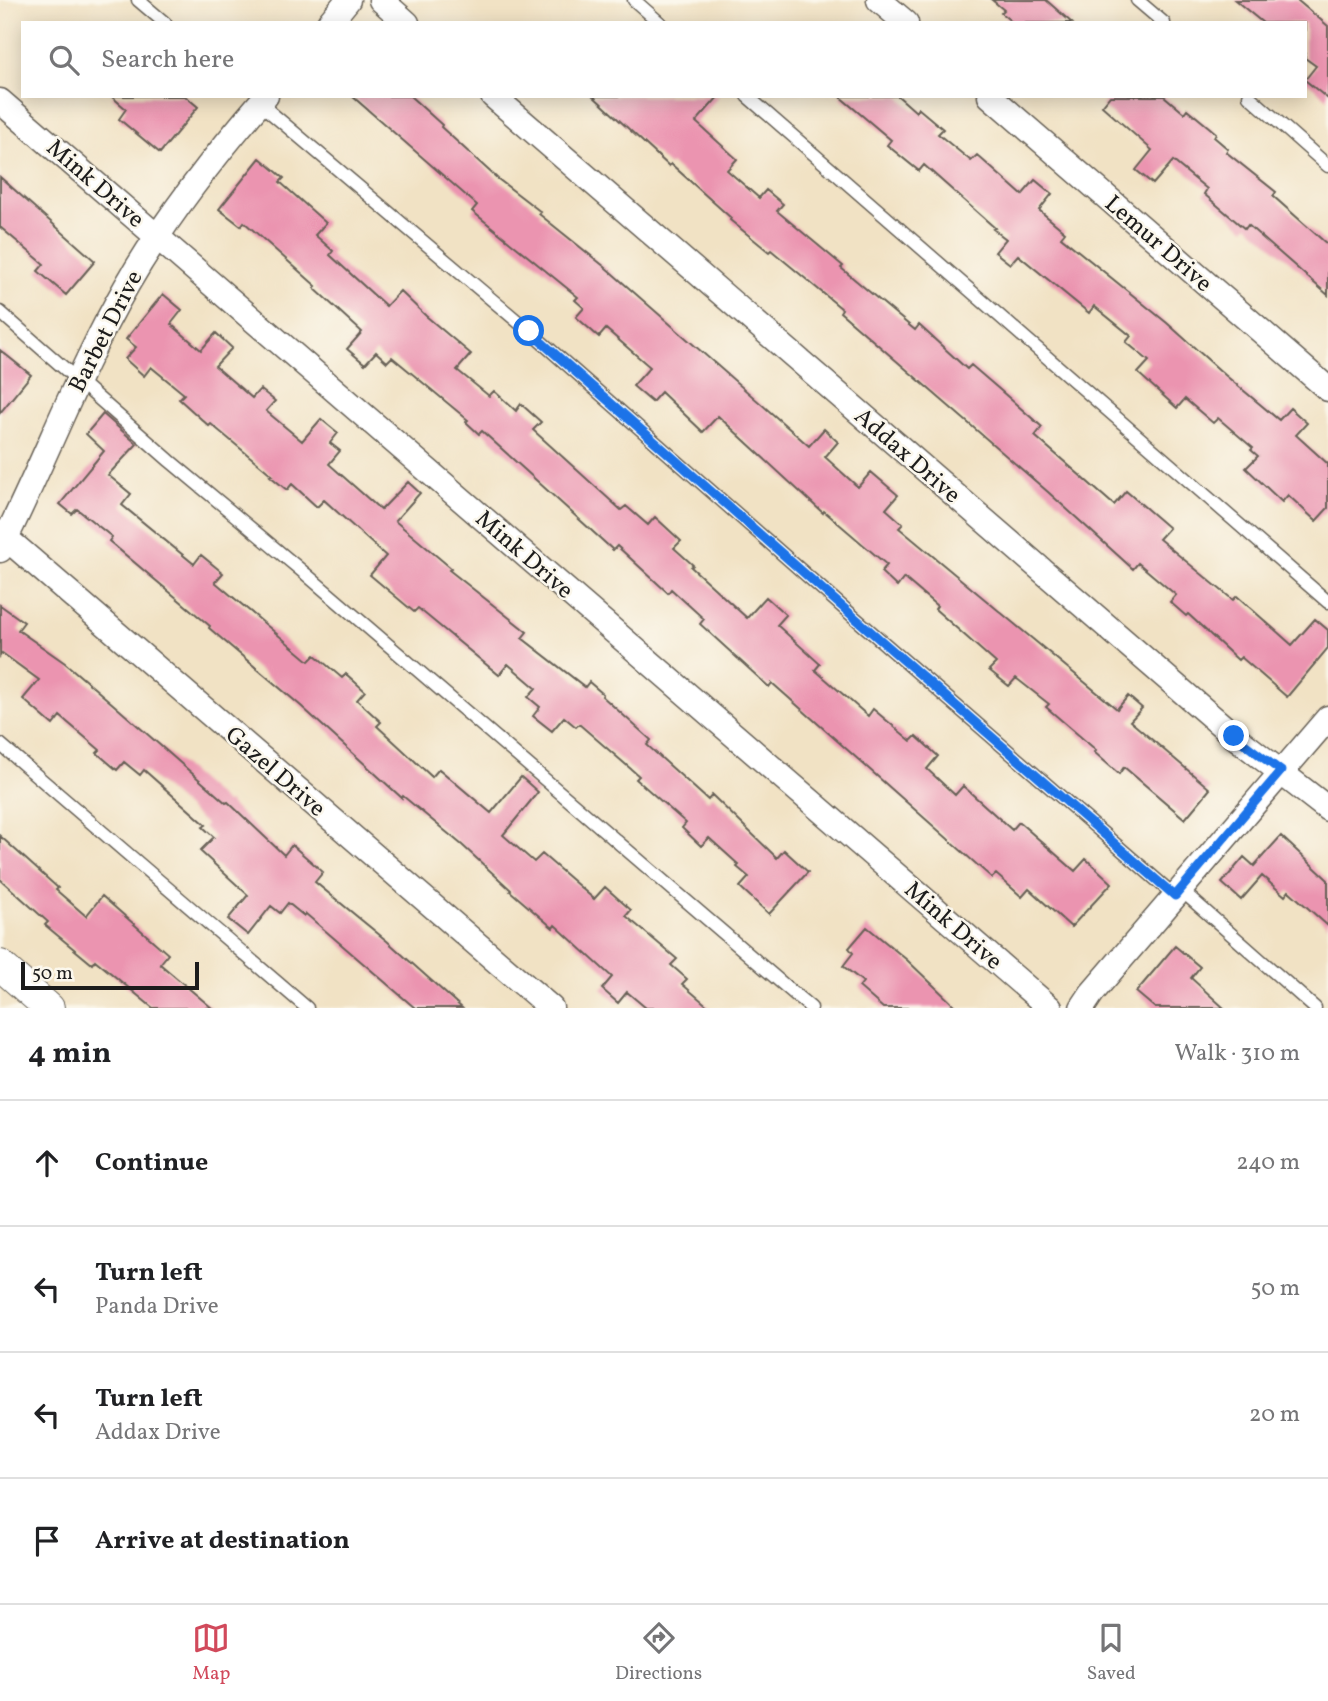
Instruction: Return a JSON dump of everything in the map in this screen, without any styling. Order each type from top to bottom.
[{"type":"street","points":[[331,21],[348,0]]},
{"type":"street","points":[[381,0],[405,21]]},
{"type":"street","points":[[879,0],[904,21]]},
{"type":"street","name":"Addax Drive","points":[[495,98],[1234,736],[1328,808]]},
{"type":"street","name":"Lemur Drive","points":[[992,98],[1328,389]]},
{"type":"street","name":"Barbet Drive","points":[[2,541],[125,287],[156,236],[198,177],[259,99]]},
{"type":"street","name":"Mink Drive","points":[[0,101],[1050,1008]]},
{"type":"street","name":"Gazel Drive","points":[[2,541],[551,1008]]},
{"type":"street","points":[[1082,1008],[1328,718]]},
{"type":"street","points":[[0,965],[49,1008]]},
{"type":"lane","points":[[138,0],[163,21]]},
{"type":"lane","points":[[634,0],[658,21]]},
{"type":"lane","points":[[1137,0],[1162,21]]},
{"type":"lane","points":[[749,98],[1328,602]]},
{"type":"lane","points":[[1251,98],[1328,166]]},
{"type":"lane","points":[[259,99],[529,331],[844,608],[1315,1008]]},
{"type":"lane","points":[[0,312],[170,461],[309,576],[811,1008]]},
{"type":"lane","points":[[0,744],[307,1008]]},
{"type":"building","points":[[992,0],[1046,0],[1070,21],[1011,21],[1001,13],[1004,10]]},
{"type":"building","points":[[1235,0],[1297,0],[1328,26],[1328,99],[1307,82],[1316,66],[1307,59],[1307,21],[1261,21]]},
{"type":"building","points":[[113,98],[187,98],[198,107],[160,153],[119,119],[126,109]]},
{"type":"building","points":[[354,98],[412,98],[498,179],[541,212],[539,214],[605,267],[809,446],[824,429],[838,442],[825,457],[858,487],[871,472],[898,495],[886,509],[903,524],[899,528],[1117,709],[1128,696],[1142,708],[1130,721],[1210,789],[1185,819],[1124,767],[1119,774],[1094,752],[1096,750],[1046,707],[1049,704],[1016,678],[1009,686],[989,670],[996,663],[935,609],[937,606],[904,578],[897,587],[881,572],[887,565],[824,511],[823,513],[718,416],[703,432],[661,392],[652,402],[633,386],[650,367],[606,329],[599,337],[576,317],[584,308],[575,300],[578,297],[472,211],[477,205]]},
{"type":"building","points":[[595,98],[717,98],[696,122],[737,159],[727,170],[759,198],[766,190],[783,204],[777,211],[843,266],[841,268],[915,330],[919,325],[967,369],[971,365],[1000,390],[1042,427],[1035,436],[1114,505],[1126,491],[1169,528],[1159,539],[1233,600],[1237,596],[1292,645],[1315,619],[1328,630],[1328,648],[1287,697],[1241,657],[1238,660],[1188,614],[1186,616],[1170,602],[1176,595],[1138,563],[1133,569],[840,312],[842,309],[730,220],[731,218],[671,164],[669,166]]},
{"type":"building","points":[[841,98],[900,98],[916,112],[918,108],[943,129],[938,134],[971,161],[977,155],[1022,195],[1035,180],[1052,194],[1039,210],[1065,232],[1061,237],[1167,323],[1279,420],[1290,408],[1307,423],[1296,435],[1328,464],[1328,508],[1316,521],[1288,495],[1282,502],[1246,468],[1258,456],[1251,450],[1253,448],[1218,418],[1213,423],[1185,399],[1177,408],[1138,373],[1149,361],[1126,342],[1131,336],[1094,306],[1089,313],[1018,255],[1010,264],[995,252],[1006,239],[924,165],[919,171],[887,145],[891,140]]},
{"type":"building","points":[[1108,98],[1166,98],[1184,113],[1187,109],[1216,133],[1214,137],[1228,149],[1226,152],[1276,192],[1273,196],[1328,245],[1328,295],[1248,225],[1245,229],[1204,194],[1207,189],[1173,161],[1153,184],[1136,170],[1152,150],[1102,106]]},
{"type":"building","points":[[260,158],[284,178],[280,182],[326,223],[315,235],[333,251],[330,255],[386,306],[400,291],[471,354],[457,370],[489,396],[494,391],[516,411],[521,404],[541,422],[533,430],[621,510],[626,506],[648,525],[655,517],[681,541],[674,548],[693,565],[691,567],[747,618],[766,597],[786,615],[777,625],[820,664],[815,670],[868,716],[873,709],[911,741],[916,736],[938,756],[927,769],[955,795],[963,786],[1012,830],[1019,822],[1075,871],[1086,859],[1112,883],[1071,927],[1029,889],[1022,897],[996,874],[992,878],[772,683],[769,687],[700,624],[704,619],[671,589],[668,593],[617,546],[613,550],[482,431],[479,434],[466,422],[468,420],[392,357],[387,362],[376,352],[365,364],[347,349],[362,332],[314,288],[316,286],[244,222],[241,226],[219,209]]},
{"type":"building","points":[[0,177],[95,261],[66,295],[38,271],[44,264],[0,227]]},
{"type":"building","points":[[163,294],[182,310],[171,324],[201,350],[216,333],[232,348],[215,366],[252,398],[260,389],[275,401],[266,411],[302,441],[321,419],[338,433],[330,443],[340,451],[329,464],[381,510],[408,482],[420,493],[395,521],[451,568],[449,570],[527,632],[522,638],[585,687],[589,682],[603,694],[602,696],[651,740],[647,745],[708,800],[712,795],[777,858],[784,850],[808,872],[769,914],[740,887],[749,877],[737,867],[739,865],[709,838],[701,846],[682,828],[686,823],[636,779],[639,776],[579,724],[576,727],[564,717],[552,731],[533,716],[540,707],[528,697],[536,688],[508,664],[499,675],[418,608],[414,612],[370,575],[386,556],[324,500],[317,507],[292,484],[287,490],[179,399],[184,394],[151,367],[144,376],[125,359],[136,347],[126,339]]},
{"type":"building","points":[[0,350],[31,375],[0,413]]},
{"type":"building","points":[[103,414],[137,444],[108,475],[131,494],[122,505],[194,564],[201,555],[223,573],[215,582],[309,661],[315,655],[342,678],[346,674],[365,691],[357,700],[381,722],[377,726],[432,777],[439,769],[491,813],[521,777],[538,792],[503,835],[534,862],[542,854],[594,899],[605,887],[631,910],[626,916],[677,959],[671,965],[687,979],[682,984],[710,1008],[646,1008],[627,992],[618,1003],[602,989],[612,977],[555,925],[553,928],[462,845],[403,796],[402,798],[301,706],[209,628],[210,626],[109,541],[112,537],[77,509],[72,514],[60,504],[104,451],[86,434]]},
{"type":"building","points":[[0,605],[24,622],[18,630],[65,663],[228,802],[284,855],[292,845],[323,872],[315,882],[462,1008],[415,1008],[306,914],[304,916],[288,903],[280,913],[271,906],[248,935],[228,919],[248,895],[200,851],[214,837],[203,827],[206,825],[144,770],[140,775],[124,762],[117,770],[97,753],[100,750],[60,716],[53,725],[23,699],[39,680],[2,653],[0,656]]},
{"type":"building","points":[[0,836],[86,916],[102,896],[168,954],[160,964],[212,1008],[153,1008],[95,960],[92,964],[45,925],[48,922],[0,879]]},
{"type":"building","points":[[1281,836],[1328,880],[1328,926],[1289,891],[1285,896],[1262,876],[1241,900],[1222,883],[1244,857],[1254,866]]},
{"type":"building","points":[[867,927],[907,960],[957,1008],[883,1008],[859,987],[863,982],[843,966],[853,953],[849,948]]},
{"type":"building","points":[[1175,946],[1200,967],[1191,978],[1224,1008],[1155,1008],[1136,992]]},
{"type":"route","points":[[529,331],[1175,896],[1281,771],[1234,736]]}]
